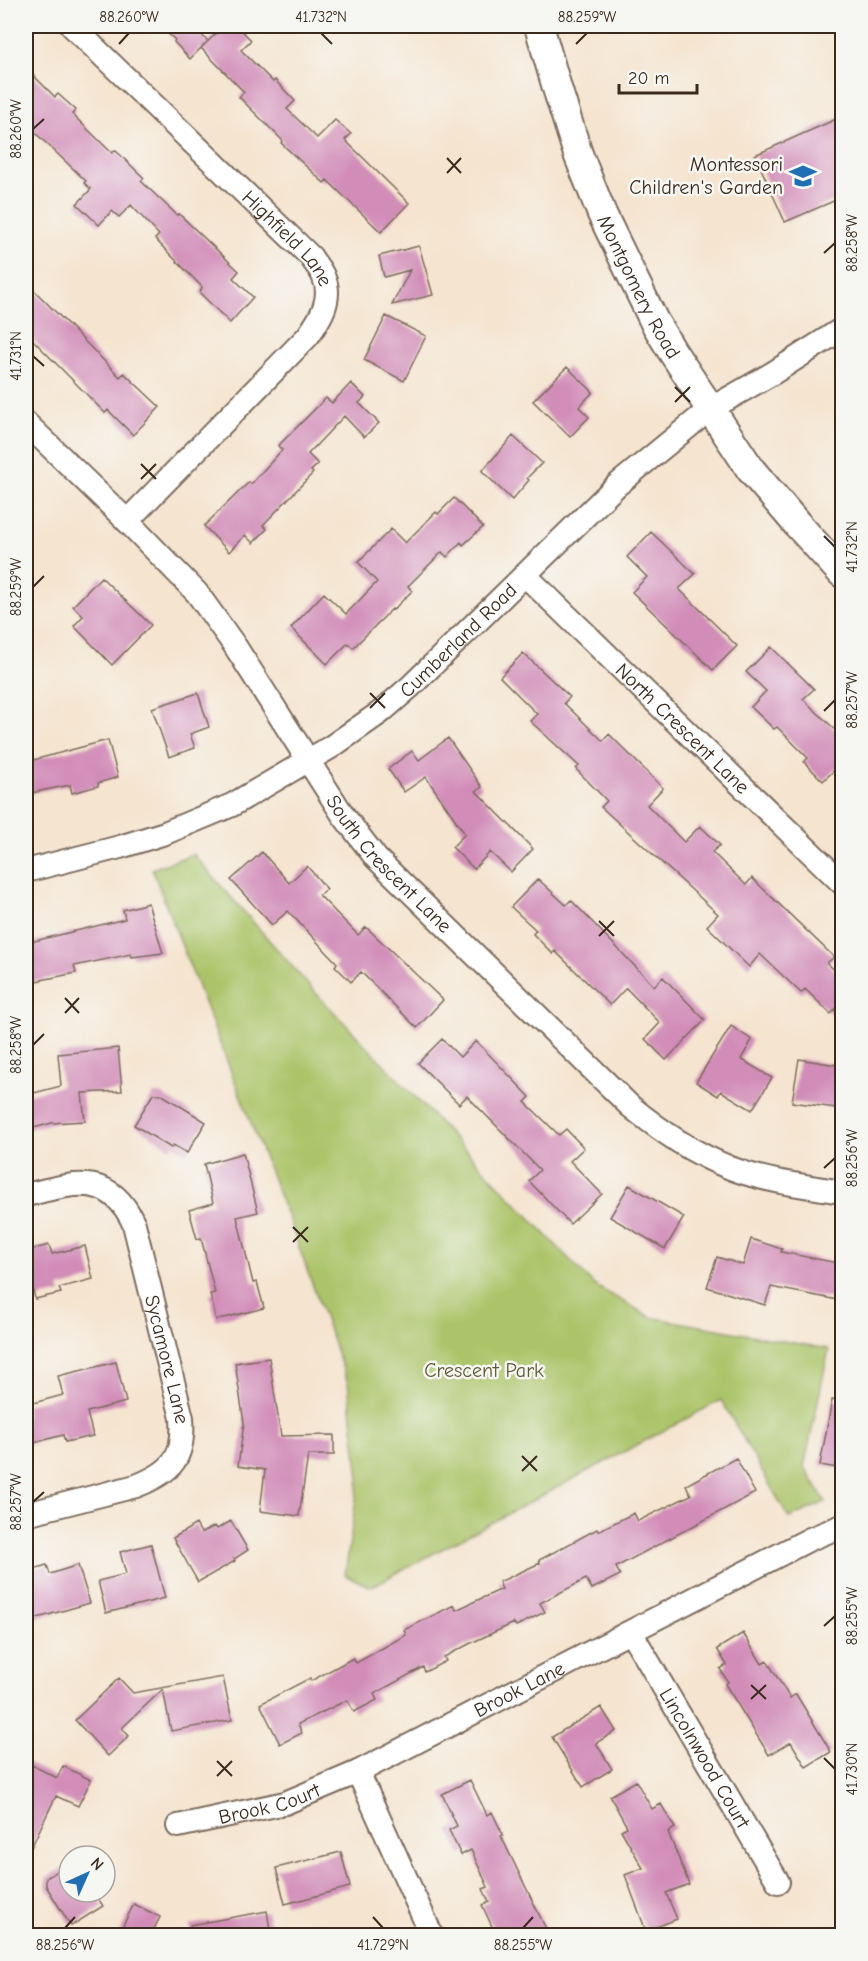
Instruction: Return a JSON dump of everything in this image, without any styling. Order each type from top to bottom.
[{"type":"street","name":"Highfield Lane","points":[[72,26],[311,257],[324,278],[327,298],[321,319],[309,336],[127,521]]},
{"type":"street","name":"Montgomery Road","points":[[539,26],[578,154],[602,214],[654,321],[751,470],[843,573]]},
{"type":"street","name":"Cumberland Road","points":[[26,871],[165,833],[232,806],[381,712],[411,686],[616,486],[710,409],[843,329]]},
{"type":"street","name":"South Crescent Lane","points":[[26,423],[197,593],[235,646],[343,815],[376,858],[630,1106],[686,1146],[734,1169],[777,1181],[843,1192]]},
{"type":"street","name":"North Crescent Lane","points":[[525,575],[843,883]]},
{"type":"street","name":"Sycamore Lane","points":[[26,1195],[85,1183],[102,1187],[116,1196],[126,1207],[134,1224],[165,1349],[182,1418],[183,1438],[178,1455],[167,1470],[153,1480],[26,1514]]},
{"type":"street","name":"Brook Lane","points":[[358,1772],[810,1539],[843,1526]]},
{"type":"street","name":"Lincolnwood Court","points":[[632,1632],[778,1882]]},
{"type":"street","name":"Brook Court","points":[[178,1826],[285,1803],[358,1772]]},
{"type":"street","points":[[358,1772],[432,1935]]},
{"type":"green space","name":"Crescent Park","points":[[193,854],[313,990],[594,1285],[650,1317],[829,1349],[804,1467],[826,1502],[789,1518],[721,1400],[371,1587],[345,1575],[359,1478],[348,1383],[292,1228],[152,869]]},
{"type":"building","points":[[160,26],[192,26],[208,41],[190,59]]},
{"type":"building","points":[[224,26],[237,26],[251,40],[241,50],[295,101],[287,109],[317,138],[335,120],[351,134],[345,140],[409,203],[381,232],[327,180],[324,183],[281,143],[283,141],[239,97],[244,92],[201,48]]},
{"type":"building","points":[[26,68],[55,97],[58,94],[76,110],[72,114],[112,153],[115,150],[144,178],[141,181],[239,271],[233,278],[253,297],[230,323],[200,293],[202,287],[155,239],[159,235],[131,205],[119,217],[112,211],[99,225],[77,204],[91,189],[84,183],[86,181],[26,124]]},
{"type":"building","name":"Montessori Children's Garden","points":[[843,116],[843,197],[785,222],[755,155]]},
{"type":"building","points":[[419,246],[433,295],[392,305],[410,270],[384,277],[379,256]]},
{"type":"building","points":[[26,282],[120,377],[124,373],[160,407],[133,435],[108,410],[105,413],[26,333]]},
{"type":"building","points":[[386,316],[426,336],[404,381],[364,360]]},
{"type":"building","points":[[567,367],[593,392],[579,407],[589,417],[570,437],[533,401]]},
{"type":"building","points":[[351,383],[365,397],[359,403],[379,423],[364,437],[344,416],[308,454],[318,464],[311,471],[313,473],[263,525],[267,529],[253,543],[245,535],[229,552],[204,526],[249,482],[251,484],[282,450],[278,446],[326,398],[332,403]]},
{"type":"building","points":[[513,436],[542,463],[527,478],[529,480],[512,500],[482,471]]},
{"type":"building","points":[[454,498],[483,527],[463,545],[461,542],[447,557],[442,552],[408,586],[412,591],[393,610],[353,648],[348,643],[327,664],[291,628],[324,593],[346,614],[377,582],[358,562],[391,529],[405,543],[436,512],[438,514]]},
{"type":"building","points":[[651,532],[695,574],[679,589],[737,646],[713,670],[632,592],[647,577],[627,557]]},
{"type":"building","points":[[101,577],[151,625],[112,665],[74,626],[83,616],[73,606]]},
{"type":"building","points":[[771,647],[814,689],[803,699],[843,737],[843,762],[823,781],[804,762],[808,758],[777,727],[774,729],[751,707],[766,691],[746,672]]},
{"type":"building","points":[[523,653],[570,697],[564,703],[603,741],[609,734],[663,788],[647,805],[684,842],[700,826],[720,845],[712,852],[746,885],[752,878],[834,957],[827,963],[843,978],[843,1001],[831,1014],[805,989],[801,993],[760,954],[749,967],[707,926],[718,914],[601,807],[607,801],[576,769],[579,766],[530,721],[537,714],[500,677]]},
{"type":"building","points":[[198,693],[209,727],[190,734],[195,748],[169,757],[152,708]]},
{"type":"building","points":[[448,738],[482,787],[476,791],[533,849],[511,872],[490,852],[474,869],[452,847],[465,834],[426,777],[404,792],[388,769],[412,751],[419,760]]},
{"type":"building","points":[[108,740],[118,777],[98,783],[98,786],[72,793],[70,785],[26,794],[26,762]]},
{"type":"building","points":[[262,852],[289,883],[307,866],[327,889],[319,895],[358,935],[366,927],[443,1000],[417,1028],[361,972],[351,982],[335,966],[337,963],[288,911],[272,925],[231,880]]},
{"type":"building","points":[[538,879],[566,905],[571,900],[654,986],[663,977],[705,1020],[666,1060],[645,1039],[660,1023],[626,988],[610,1005],[555,951],[553,954],[533,934],[536,930],[511,907]]},
{"type":"building","points":[[148,903],[163,953],[132,957],[131,954],[74,966],[76,973],[26,983],[26,943],[125,919],[123,910]]},
{"type":"building","points":[[731,1026],[752,1040],[741,1059],[772,1078],[752,1110],[721,1091],[718,1096],[696,1082]]},
{"type":"building","points":[[442,1039],[460,1057],[476,1041],[530,1097],[525,1102],[559,1135],[566,1129],[584,1148],[570,1161],[602,1194],[570,1224],[529,1181],[540,1170],[467,1096],[459,1104],[418,1063]]},
{"type":"building","points":[[118,1048],[122,1091],[82,1093],[85,1121],[52,1123],[26,1130],[26,1095],[61,1086],[58,1054]]},
{"type":"building","points":[[799,1059],[843,1066],[843,1109],[792,1102]]},
{"type":"building","points":[[153,1094],[161,1094],[206,1122],[187,1153],[173,1145],[171,1148],[134,1125]]},
{"type":"building","points":[[243,1153],[258,1212],[237,1217],[253,1283],[257,1282],[264,1308],[216,1320],[210,1294],[215,1293],[201,1238],[197,1239],[189,1210],[213,1203],[204,1164]]},
{"type":"building","points":[[629,1185],[684,1217],[665,1249],[610,1217]]},
{"type":"building","points":[[751,1239],[782,1249],[781,1252],[843,1264],[843,1301],[771,1287],[765,1305],[707,1287],[717,1257],[743,1265]]},
{"type":"building","points":[[49,1245],[52,1254],[85,1246],[93,1279],[59,1288],[61,1293],[35,1299],[26,1251]]},
{"type":"building","points":[[269,1358],[281,1436],[334,1435],[334,1455],[308,1455],[299,1516],[260,1511],[265,1470],[238,1466],[244,1423],[235,1363]]},
{"type":"building","points":[[116,1362],[126,1402],[87,1412],[93,1436],[65,1442],[63,1435],[26,1445],[26,1405],[63,1395],[58,1376]]},
{"type":"building","points":[[832,1400],[843,1401],[843,1469],[820,1465]]},
{"type":"building","points":[[736,1458],[755,1493],[616,1567],[620,1575],[592,1589],[586,1579],[540,1603],[545,1612],[516,1626],[514,1623],[471,1643],[444,1657],[446,1661],[425,1672],[423,1667],[374,1694],[377,1700],[354,1712],[347,1700],[298,1724],[302,1733],[280,1744],[260,1704],[310,1678],[311,1681],[353,1658],[356,1663],[406,1635],[404,1630],[454,1605],[456,1610],[502,1589],[499,1582],[540,1563],[539,1560],[597,1529],[598,1531],[634,1513],[638,1521],[691,1495],[686,1485]]},
{"type":"building","points":[[231,1521],[248,1550],[234,1559],[235,1561],[198,1582],[173,1538],[196,1524],[201,1533],[215,1526],[217,1529]]},
{"type":"building","points":[[151,1544],[165,1598],[106,1613],[98,1581],[126,1574],[120,1552]]},
{"type":"building","points":[[47,1565],[50,1574],[78,1565],[90,1603],[34,1619],[26,1592],[26,1571]]},
{"type":"building","points":[[743,1633],[762,1664],[767,1661],[790,1698],[796,1694],[831,1752],[806,1767],[791,1742],[769,1755],[725,1684],[728,1682],[720,1669],[727,1665],[717,1649]]},
{"type":"building","points":[[223,1677],[232,1720],[171,1731],[163,1689],[122,1728],[129,1736],[108,1756],[75,1720],[119,1678],[133,1693]]},
{"type":"building","points":[[601,1707],[616,1731],[596,1743],[612,1769],[583,1787],[552,1737]]},
{"type":"building","points":[[26,1762],[57,1778],[63,1766],[91,1780],[78,1806],[56,1796],[26,1858]]},
{"type":"building","points":[[470,1780],[487,1815],[492,1812],[503,1835],[501,1836],[549,1935],[496,1935],[482,1905],[489,1902],[483,1889],[488,1887],[471,1850],[461,1855],[449,1830],[457,1826],[442,1794]]},
{"type":"building","points":[[636,1781],[652,1809],[661,1804],[675,1828],[668,1832],[689,1884],[666,1893],[677,1919],[646,1931],[625,1875],[643,1868],[621,1830],[627,1827],[610,1796]]},
{"type":"building","points":[[341,1852],[350,1887],[285,1904],[276,1868]]},
{"type":"building","points":[[57,1871],[57,1904],[46,1886],[46,1878]]},
{"type":"building","points":[[57,1904],[102,1904],[103,1906],[71,1926]]},
{"type":"building","points":[[134,1904],[160,1917],[151,1935],[118,1935]]},
{"type":"building","points":[[267,1911],[271,1935],[191,1935],[190,1925]]},
{"type":"place","name":"Montessori Children's Garden","points":[[803,176]]}]
